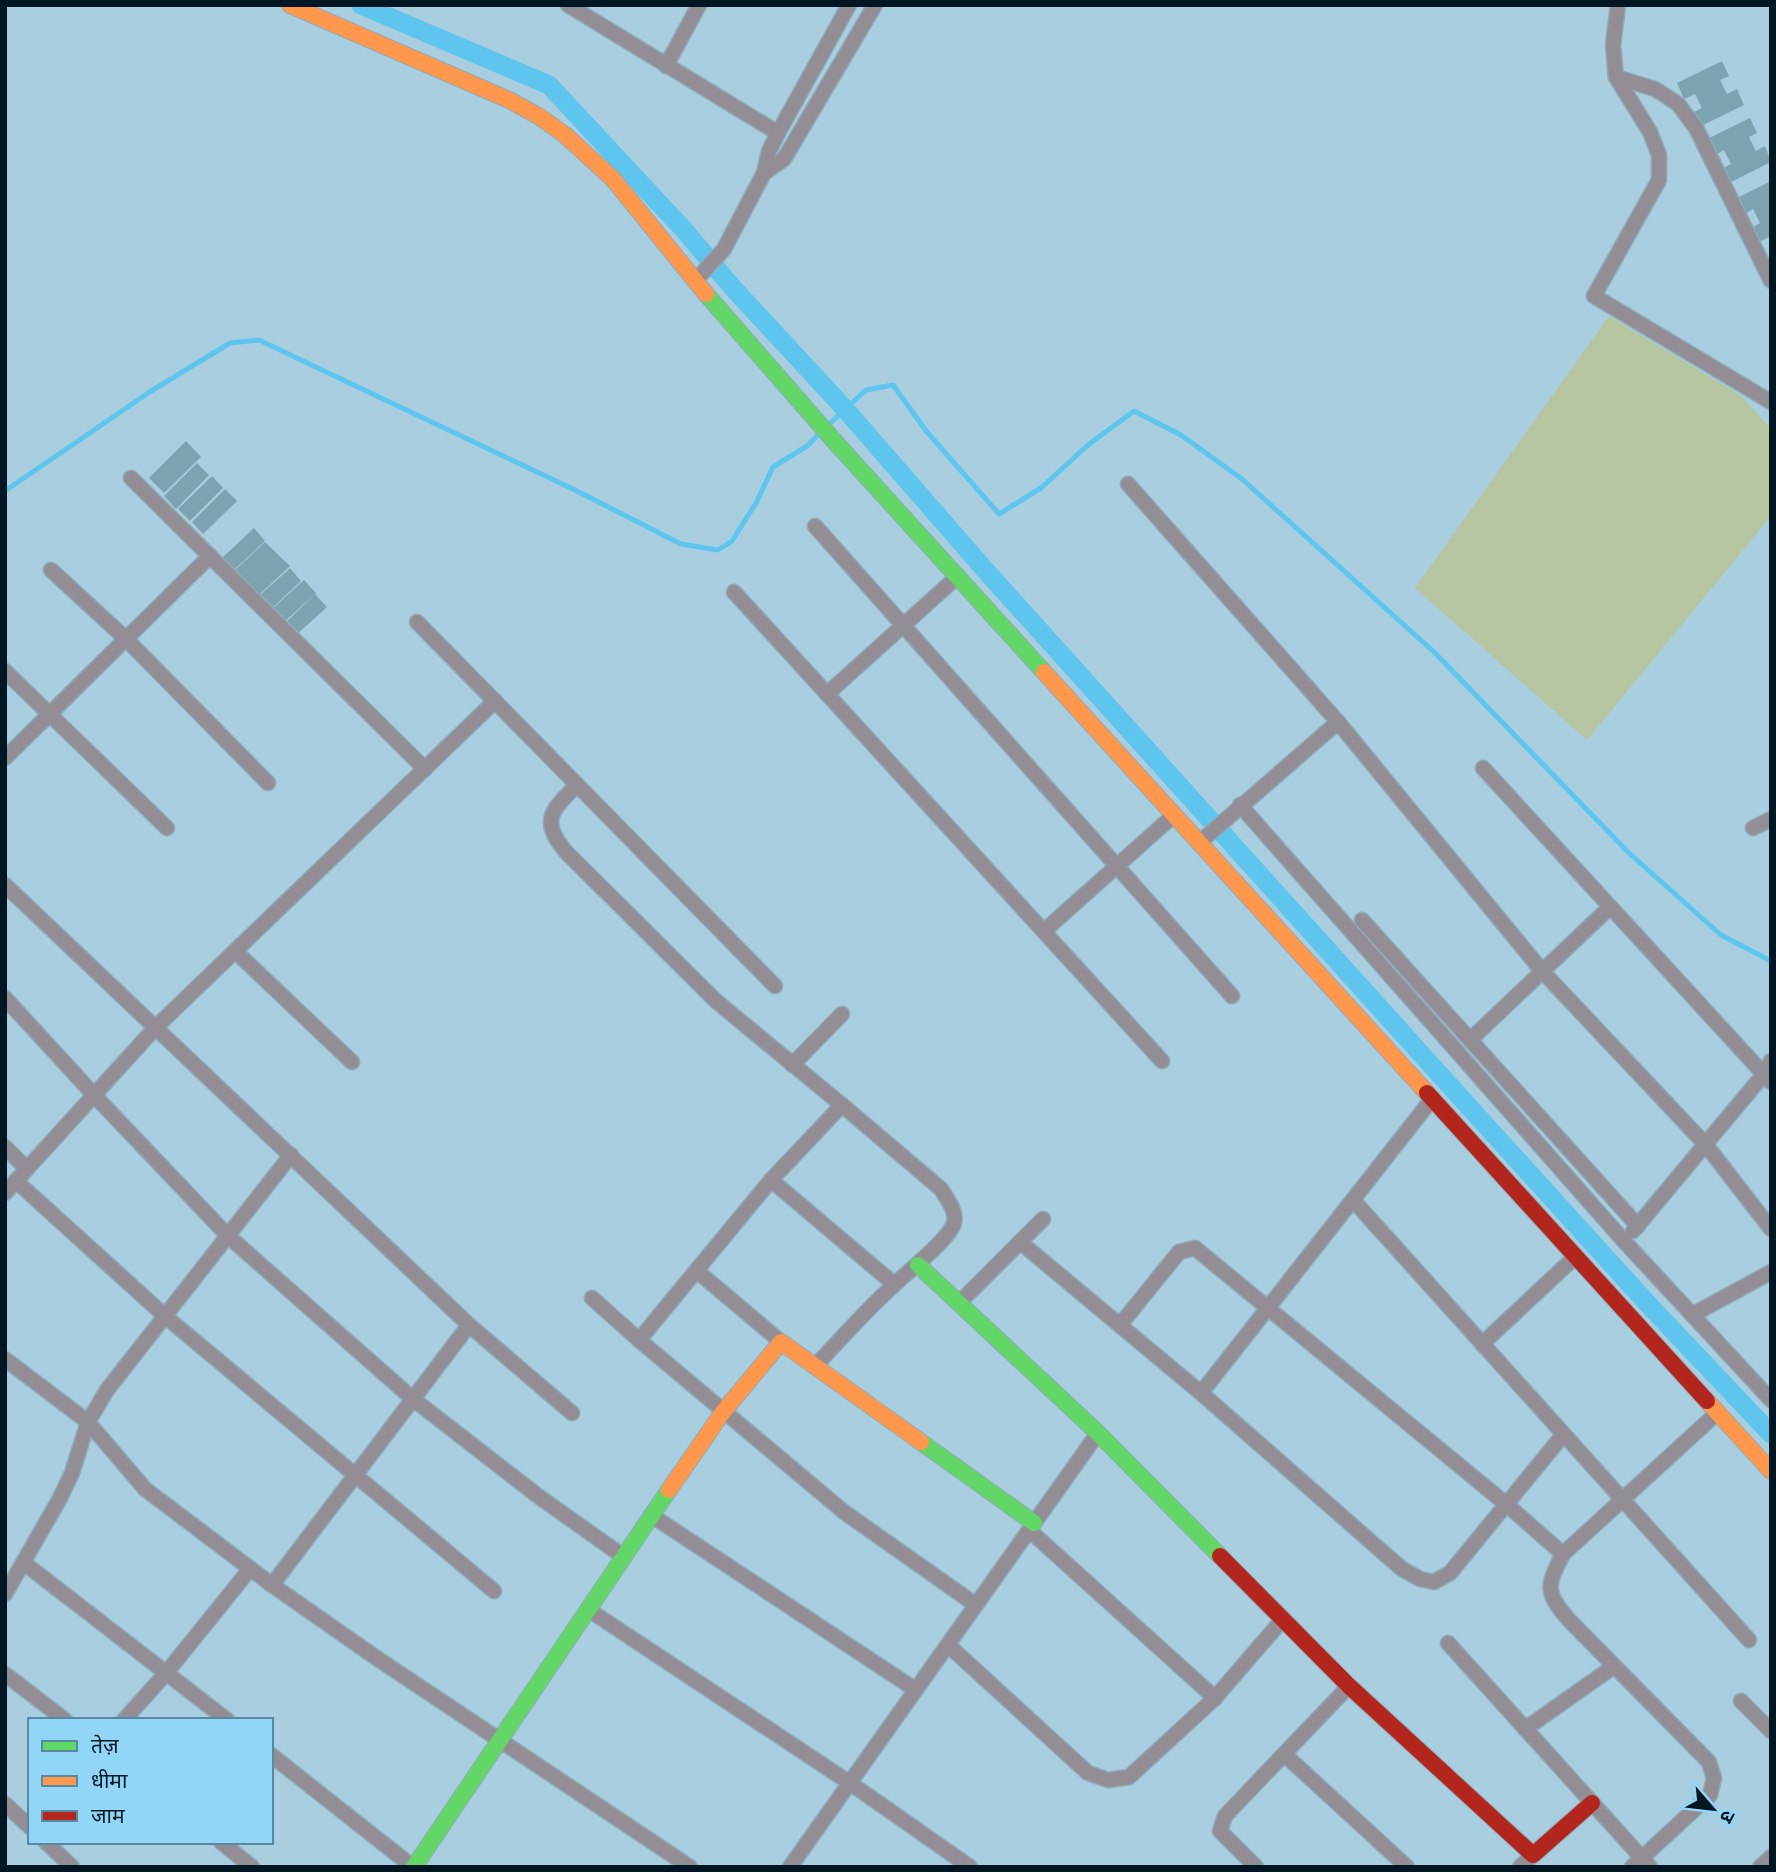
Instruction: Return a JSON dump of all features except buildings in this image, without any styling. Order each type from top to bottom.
[{"type":"street","points":[[290,5],[509,100],[565,135],[613,179],[699,277],[836,443],[1174,815],[1205,837],[1432,1099],[1771,1471]]},
{"type":"street","points":[[568,5],[778,133]]},
{"type":"street","points":[[666,66],[699,5]]},
{"type":"street","points":[[699,277],[724,249],[764,173],[769,151],[778,133],[849,5]]},
{"type":"street","points":[[764,173],[784,159],[875,5]]},
{"type":"street","points":[[1618,5],[1613,45],[1616,78],[1650,132],[1659,155],[1659,180],[1594,296],[1771,402]]},
{"type":"street","points":[[1616,78],[1655,89],[1678,104],[1696,128],[1771,281]]},
{"type":"street","points":[[131,478],[425,769]]},
{"type":"street","points":[[1128,484],[1338,722],[1542,971],[1706,1145],[1771,1229]]},
{"type":"street","points":[[815,526],[1232,996]]},
{"type":"street","points":[[5,758],[210,556]]},
{"type":"street","points":[[51,570],[126,639],[268,783]]},
{"type":"street","points":[[827,694],[958,576]]},
{"type":"street","points":[[734,592],[1162,1061]]},
{"type":"street","points":[[417,622],[775,986]]},
{"type":"street","points":[[5,671],[167,828]]},
{"type":"street","points":[[5,1193],[156,1027],[495,701]]},
{"type":"street","points":[[1205,837],[1338,722]]},
{"type":"street","points":[[1483,768],[1609,908],[1769,1072],[1638,1226],[1623,1240]]},
{"type":"street","points":[[578,785],[556,806],[551,816],[550,828],[556,840],[716,1001],[941,1189],[952,1207],[954,1223],[918,1265],[894,1284],[815,1366]]},
{"type":"street","points":[[1236,810],[1623,1240],[1771,1400]]},
{"type":"street","points":[[1044,931],[1174,815]]},
{"type":"street","points":[[1753,828],[1771,819]]},
{"type":"street","points":[[5,886],[469,1325],[572,1413]]},
{"type":"street","points":[[1470,1040],[1609,908]]},
{"type":"street","points":[[1362,920],[1638,1226]]},
{"type":"street","points":[[235,951],[352,1062]]},
{"type":"street","points":[[5,998],[229,1236],[413,1399],[538,1496],[624,1557]]},
{"type":"street","points":[[792,1065],[842,1014]]},
{"type":"street","points":[[1201,1393],[1432,1099]]},
{"type":"street","points":[[639,1340],[771,1180],[842,1105]]},
{"type":"street","points":[[5,1147],[27,1169]]},
{"type":"street","points":[[7,1587],[24,1563],[72,1473],[88,1422],[107,1390],[291,1156]]},
{"type":"street","points":[[771,1180],[894,1284]]},
{"type":"street","points":[[16,1181],[166,1317],[494,1591]]},
{"type":"street","points":[[1353,1200],[1749,1640]]},
{"type":"street","points":[[959,1303],[1043,1219]]},
{"type":"street","points":[[1020,1242],[1201,1393],[1402,1569],[1420,1579],[1434,1583],[1450,1573],[1563,1435]]},
{"type":"street","points":[[1120,1325],[1179,1252],[1195,1248],[1563,1554]]},
{"type":"street","points":[[1482,1344],[1575,1257]]},
{"type":"street","points":[[918,1265],[1098,1433],[1349,1686],[1533,1855]]},
{"type":"street","points":[[697,1271],[781,1342],[1031,1527],[1216,1698]]},
{"type":"street","points":[[1692,1315],[1771,1272]]},
{"type":"street","points":[[592,1298],[844,1512],[976,1605]]},
{"type":"street","points":[[272,1585],[469,1325]]},
{"type":"street","points":[[273,1757],[414,1867],[723,1412],[781,1342]]},
{"type":"street","points":[[5,1359],[88,1422],[145,1489],[250,1569],[500,1741],[690,1867]]},
{"type":"street","points":[[1448,1643],[1592,1803],[1641,1864],[1710,1795],[1714,1778],[1709,1762],[1613,1667],[1551,1599],[1551,1578],[1563,1554],[1717,1413]]},
{"type":"street","points":[[790,1867],[1098,1433]]},
{"type":"street","points":[[651,1515],[916,1690]]},
{"type":"street","points":[[24,1563],[224,1718]]},
{"type":"street","points":[[126,1718],[167,1672],[250,1569]]},
{"type":"street","points":[[589,1610],[850,1783],[970,1867]]},
{"type":"street","points":[[948,1645],[1088,1773],[1108,1780],[1129,1777],[1216,1698],[1283,1619]]},
{"type":"street","points":[[1525,1729],[1613,1667]]},
{"type":"street","points":[[5,1674],[62,1718]]},
{"type":"street","points":[[1256,1867],[1220,1832],[1225,1816],[1349,1686]]},
{"type":"street","points":[[1741,1701],[1771,1731]]},
{"type":"street","points":[[1284,1754],[1407,1867]]},
{"type":"street","points":[[1520,1867],[1592,1803]]},
{"type":"street","points":[[5,1804],[28,1825]]},
{"type":"street","points":[[48,1844],[68,1865]]},
{"type":"street","points":[[222,1844],[234,1861],[252,1867]]},
{"type":"street","points":[[1760,1867],[1771,1857]]},
{"type":"green space","points":[[1609,316],[1740,395],[1771,429],[1771,516],[1587,740],[1415,588]]},
{"type":"waterway","points":[[361,5],[549,85],[685,231],[986,571],[1442,1077],[1647,1303],[1771,1434]]},
{"type":"waterway","points":[[5,491],[148,393],[230,343],[259,340],[575,490],[681,544],[718,550],[732,541],[756,503],[773,467],[807,446],[821,432]]},
{"type":"waterway","points":[[828,425],[866,390],[893,385],[927,432],[999,514],[1041,488],[1088,445],[1134,411],[1181,435],[1242,479],[1434,652],[1629,853],[1721,935],[1771,961]]},
{"type":"traffic: fast","points":[[706,294],[836,443],[1044,672]]},
{"type":"traffic: fast","points":[[918,1265],[1098,1433],[1220,1556]]},
{"type":"traffic: fast","points":[[921,1442],[1034,1523]]},
{"type":"traffic: fast","points":[[414,1867],[669,1490]]},
{"type":"traffic: slow","points":[[290,5],[509,100],[540,117],[565,135],[613,179],[706,294]]},
{"type":"traffic: slow","points":[[1044,672],[1427,1093]]},
{"type":"traffic: slow","points":[[669,1490],[723,1412],[781,1342],[921,1442]]},
{"type":"traffic: slow","points":[[1707,1401],[1771,1471]]},
{"type":"traffic: jam","points":[[1427,1093],[1707,1401]]},
{"type":"traffic: jam","points":[[1220,1556],[1349,1686],[1533,1855],[1592,1803]]}]
